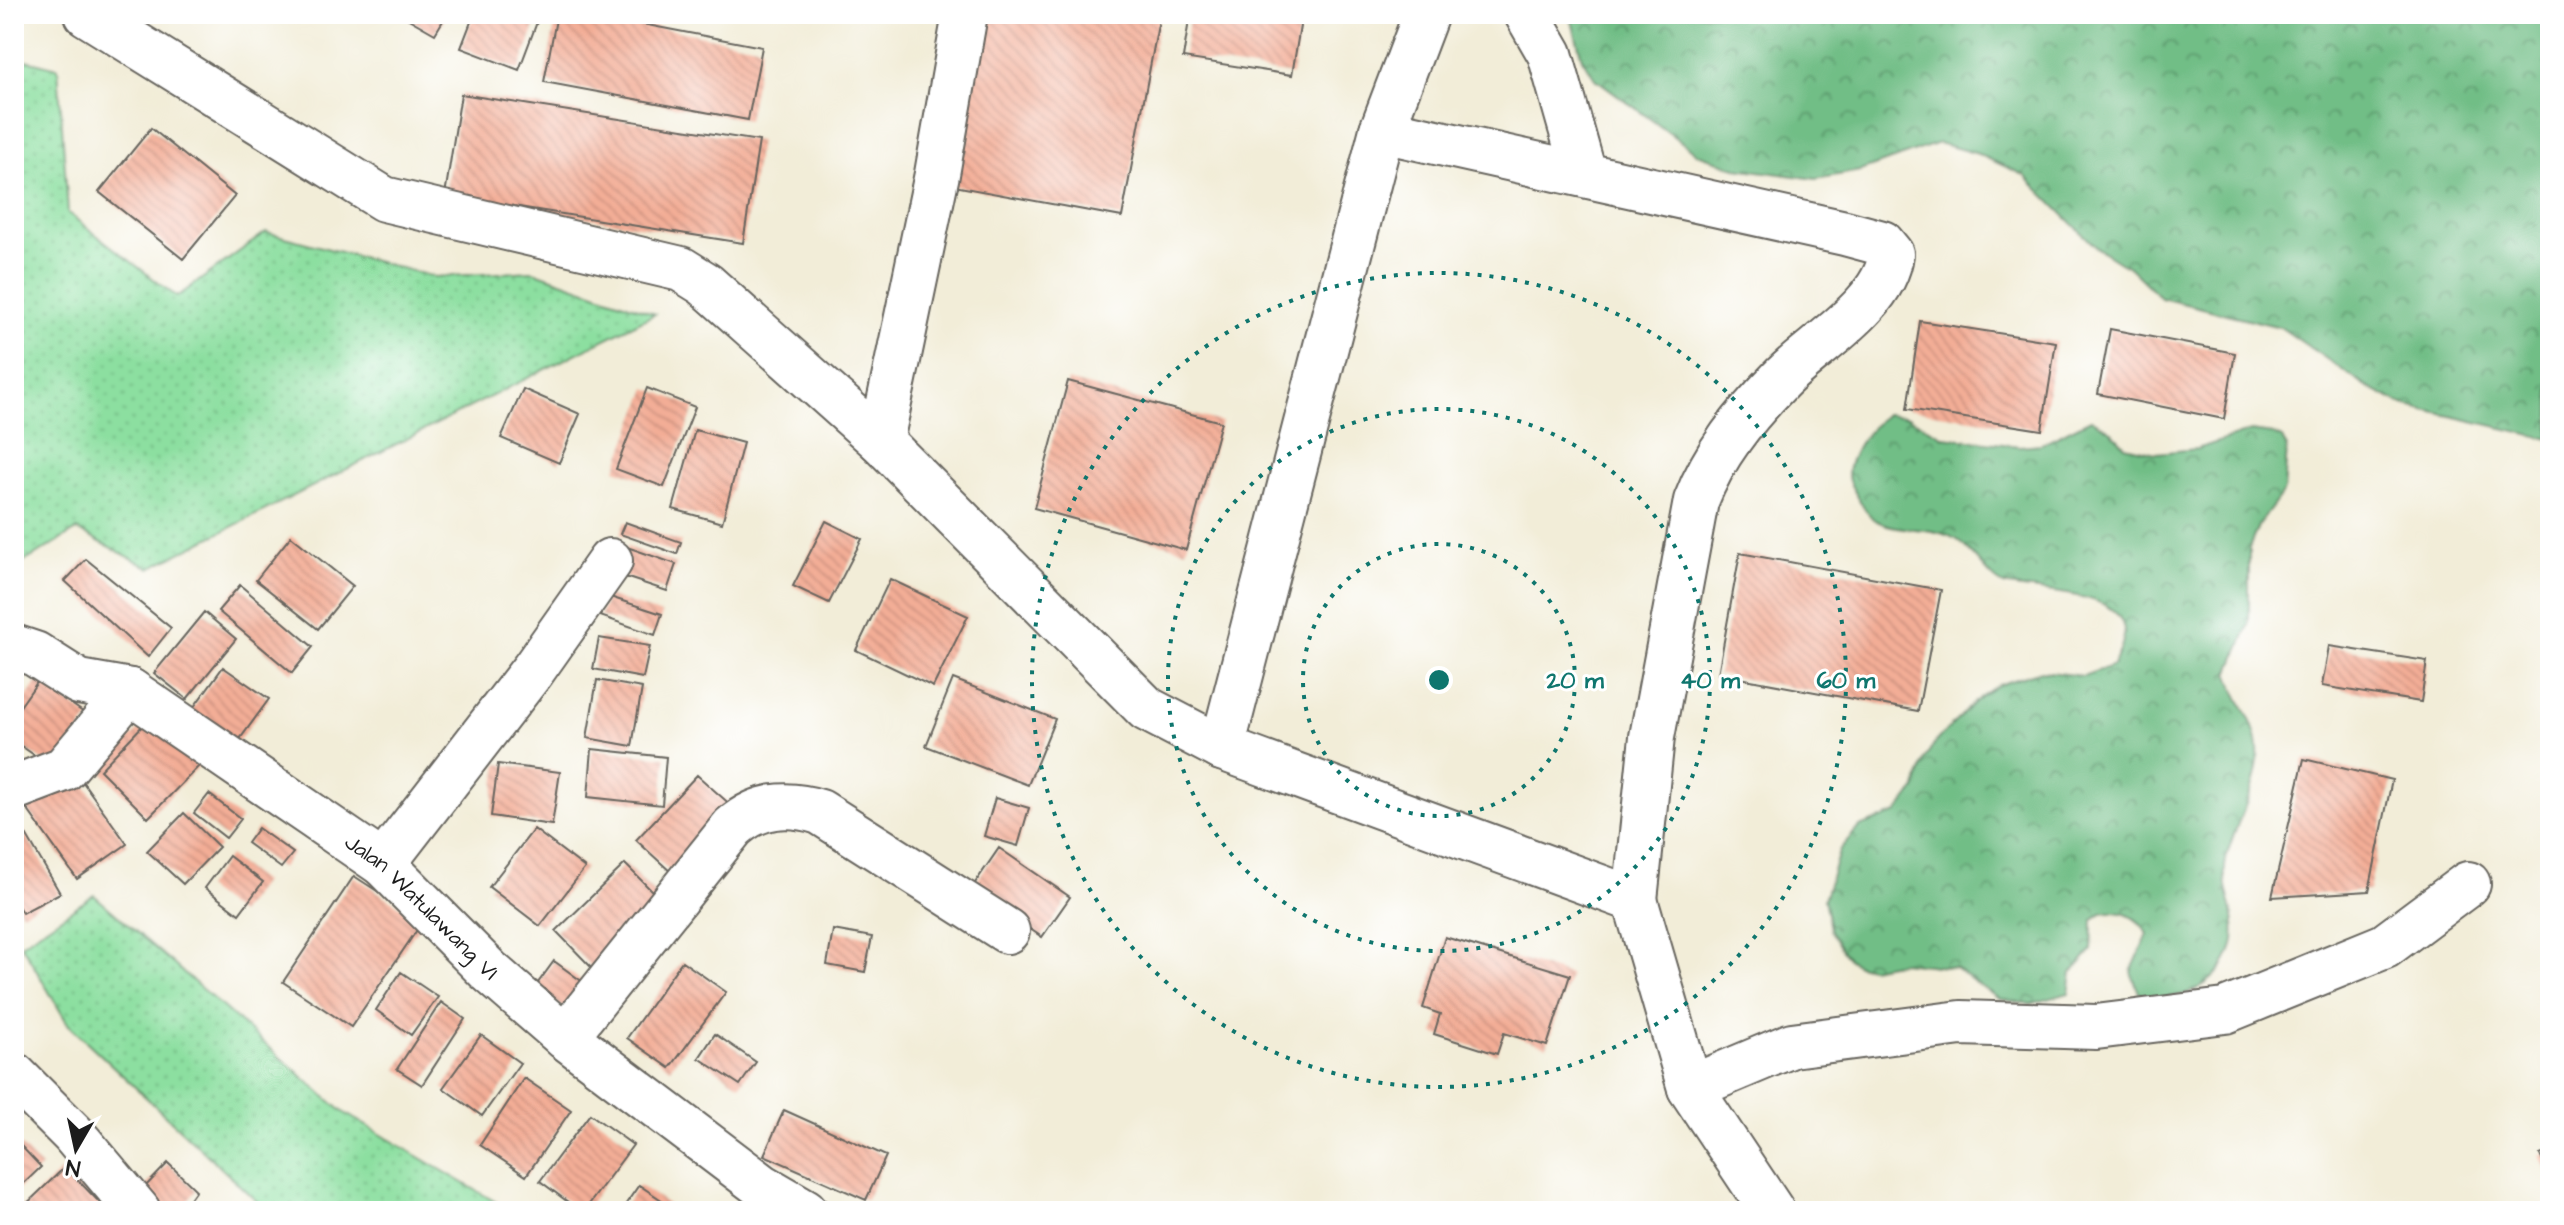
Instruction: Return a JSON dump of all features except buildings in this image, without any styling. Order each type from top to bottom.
[{"type":"street","points":[[87,14],[384,199],[681,269],[705,284],[881,441],[1147,709],[1222,748],[1635,900]]},
{"type":"street","points":[[881,441],[937,174],[965,14]]},
{"type":"street","points":[[1222,748],[1382,130],[1426,14]]},
{"type":"street","points":[[1527,14],[1550,54],[1584,174]]},
{"type":"street","points":[[1382,130],[1882,243],[1891,254],[1889,268],[1874,293],[1780,379],[1729,437],[1708,471],[1696,501],[1652,737],[1635,900],[1690,1088],[1772,1211]]},
{"type":"street","points":[[383,864],[533,670],[610,561]]},
{"type":"street","name":"Jalan Watulawang VI","points":[[14,647],[35,654],[79,682],[130,691],[383,864],[488,970],[565,1037],[762,1186],[805,1211]]},
{"type":"street","points":[[14,788],[64,769],[130,691]]},
{"type":"street","points":[[565,1037],[733,827],[752,813],[768,808],[801,806],[820,812],[1007,931]]},
{"type":"street","points":[[1690,1088],[1792,1045],[1961,1023],[2096,1027],[2225,1011],[2385,946],[2468,884]]},
{"type":"street","points":[[14,1075],[73,1134],[138,1211]]},
{"type":"green space","points":[[1570,14],[2550,14],[2550,439],[2403,405],[2367,387],[2280,327],[2161,298],[2131,269],[2096,247],[2024,175],[1978,154],[1938,143],[1860,171],[1816,179],[1736,168],[1698,154],[1596,79],[1582,58]]},
{"type":"green space","points":[[14,57],[58,68],[68,213],[177,297],[266,232],[434,277],[533,271],[655,314],[150,568],[77,530],[14,568]]},
{"type":"green space","points":[[1887,414],[1908,417],[1944,437],[2020,446],[2041,444],[2091,419],[2110,430],[2125,446],[2156,453],[2197,449],[2251,431],[2282,438],[2287,448],[2284,491],[2258,526],[2249,548],[2249,625],[2229,674],[2254,729],[2258,748],[2251,791],[2226,860],[2225,881],[2234,920],[2234,940],[2222,968],[2198,988],[2169,997],[2139,993],[2131,972],[2148,934],[2134,918],[2115,912],[2101,913],[2093,920],[2092,950],[2072,973],[2069,993],[2031,1004],[1999,999],[1955,968],[1901,962],[1870,968],[1858,965],[1849,960],[1831,933],[1824,899],[1840,849],[1859,827],[1897,813],[1916,788],[1925,759],[1937,740],[1980,697],[1998,685],[2041,671],[2083,676],[2114,665],[2124,636],[2121,621],[2111,609],[2096,601],[2004,585],[1955,539],[1936,532],[1886,525],[1871,516],[1851,485],[1848,472],[1860,443]]},
{"type":"green space","points":[[94,895],[343,1112],[511,1211],[267,1211],[68,1024],[21,944]]}]
